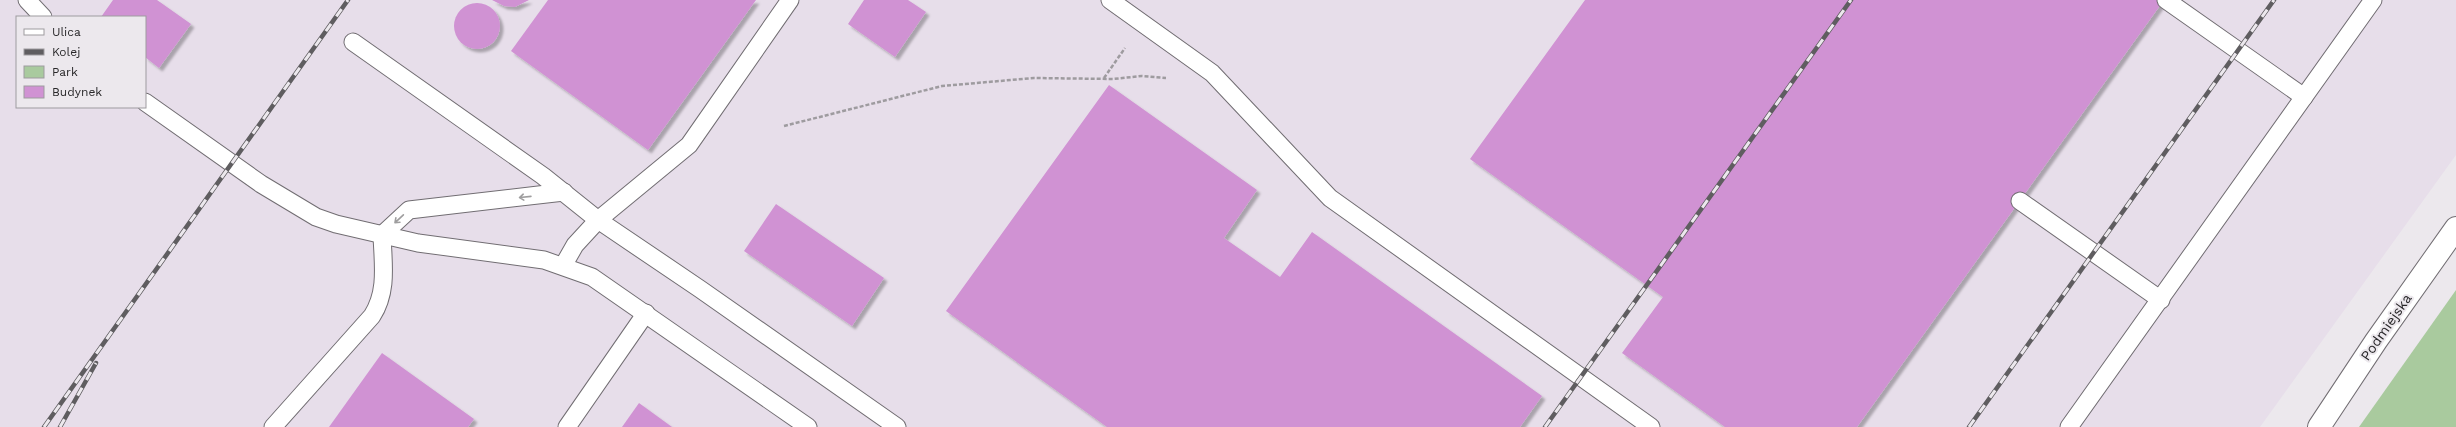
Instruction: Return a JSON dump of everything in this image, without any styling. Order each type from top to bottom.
[{"type":"street","name":"Podmiejska","points":[[2319,427],[2367,353],[2456,228]]},
{"type":"lane","points":[[26,0],[42,16]]},
{"type":"lane","points":[[562,266],[575,245],[598,220],[689,145],[790,0]]},
{"type":"lane","points":[[1110,0],[1212,73],[1330,198],[1651,427]]},
{"type":"lane","points":[[2166,0],[2304,97]]},
{"type":"lane","points":[[2069,427],[2161,300],[2372,0]]},
{"type":"lane","points":[[353,42],[564,192],[598,220],[700,289],[897,427]]},
{"type":"lane","points":[[146,103],[293,204],[336,224],[418,243],[523,256],[562,266],[592,277],[646,313],[808,427]]},
{"type":"lane","points":[[272,427],[372,316],[380,303],[384,292],[382,235],[409,210],[564,192]]},
{"type":"lane","points":[[2020,201],[2161,300]]},
{"type":"lane","points":[[567,427],[646,313]]},
{"type":"path","points":[[1104,79],[1128,44]]},
{"type":"path","points":[[784,126],[942,86],[1034,78],[1104,79],[1142,76],[1172,79]]},
{"type":"shaded area","points":[[0,0],[2456,0],[2456,155],[2260,427],[0,427]]},
{"type":"green space","points":[[2456,290],[2456,427],[2359,427]]},
{"type":"building","points":[[113,0],[157,0],[191,24],[159,68],[146,58],[146,16],[102,16]]},
{"type":"building","points":[[492,0],[529,0],[515,7],[504,6]]},
{"type":"building","points":[[548,0],[756,0],[648,150],[511,51]]},
{"type":"building","points":[[864,0],[908,0],[926,12],[895,57],[848,24]]},
{"type":"building","points":[[1585,0],[2164,0],[1857,427],[1725,427],[1622,353],[1663,297],[1470,159]]},
{"type":"building","points":[[482,3],[486,4],[496,13],[499,17],[499,35],[490,45],[482,49],[472,49],[464,45],[455,35],[454,21],[458,13],[468,4]]},
{"type":"building","points":[[1109,85],[1257,190],[1224,238],[1280,277],[1312,232],[1542,396],[1520,427],[1107,427],[946,311]]},
{"type":"building","points":[[776,204],[884,278],[852,326],[744,251]]},
{"type":"building","points":[[382,353],[474,419],[468,427],[329,427]]},
{"type":"building","points":[[639,403],[672,427],[622,427]]},
{"type":"railway","points":[[44,427],[348,0]]},
{"type":"railway","points":[[1545,427],[1851,0]]},
{"type":"railway","points":[[1969,427],[2274,0]]},
{"type":"railway","points":[[60,427],[96,363]]}]
